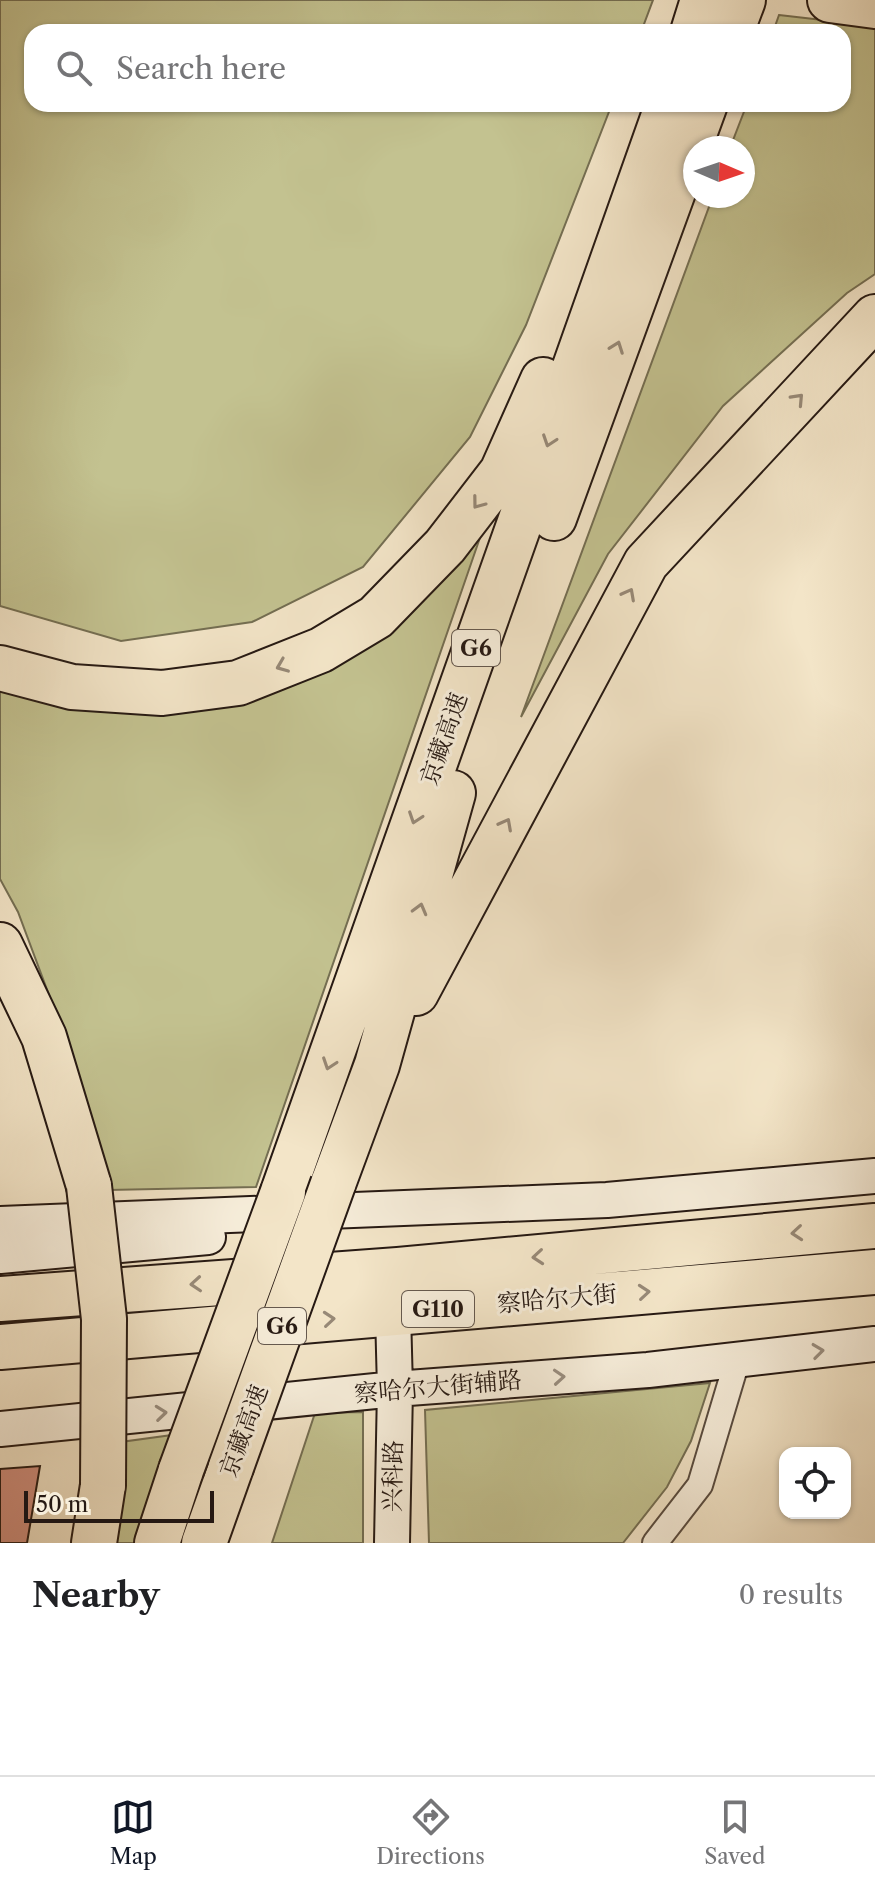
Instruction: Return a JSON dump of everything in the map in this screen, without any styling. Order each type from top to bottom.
[{"type":"highway","points":[[696,24],[703,0]]},
{"type":"highway","points":[[734,24],[743,0]]},
{"type":"highway","points":[[830,0],[875,6]]},
{"type":"highway","points":[[0,668],[72,687],[162,693],[238,683],[321,650],[376,617],[445,546],[502,472],[664,112]]},
{"type":"highway","name":"京藏高速","points":[[157,1543],[665,112]]},
{"type":"highway","name":"京藏高速","points":[[204,1543],[377,1065],[455,783],[702,112]]},
{"type":"highway","points":[[377,1065],[646,563],[875,317]]},
{"type":"highway","points":[[0,945],[44,1037],[89,1186],[104,1319],[103,1485],[94,1543]]},
{"type":"highway","name":"察哈尔大街","points":[[0,1299],[398,1270],[875,1226]]},
{"type":"highway","name":"察哈尔大街","points":[[0,1347],[875,1272]]},
{"type":"main road","points":[[0,1256],[875,1176]]},
{"type":"main road","points":[[0,1224],[607,1200]]},
{"type":"main road","name":"兴科路","points":[[392,1543],[393,1313]]},
{"type":"main road","name":"察哈尔大街辅路","points":[[0,1429],[395,1389],[737,1361],[875,1344]]},
{"type":"street","points":[[655,1543],[700,1485],[737,1361]]},
{"type":"shaded area","points":[[0,0],[653,0],[644,24],[24,24],[24,112],[609,112],[526,325],[470,437],[363,567],[252,622],[121,641],[0,606]]},
{"type":"shaded area","points":[[779,15],[875,26],[875,274],[847,293],[723,406],[608,554],[521,717],[709,208],[755,208],[755,136],[735,136],[744,112],[851,112],[851,24],[776,24]]},
{"type":"shaded area","points":[[484,526],[256,1187],[108,1190],[77,1070],[18,912],[0,879],[0,682],[243,701]]},
{"type":"shaded area","points":[[710,1383],[691,1441],[667,1487],[623,1543],[429,1543],[425,1410]]},
{"type":"shaded area","points":[[363,1412],[363,1543],[272,1543],[315,1413]]},
{"type":"shaded area","points":[[172,1435],[135,1543],[108,1543],[121,1442]]},
{"type":"building","points":[[40,1466],[27,1543],[0,1543],[0,1469]]}]
